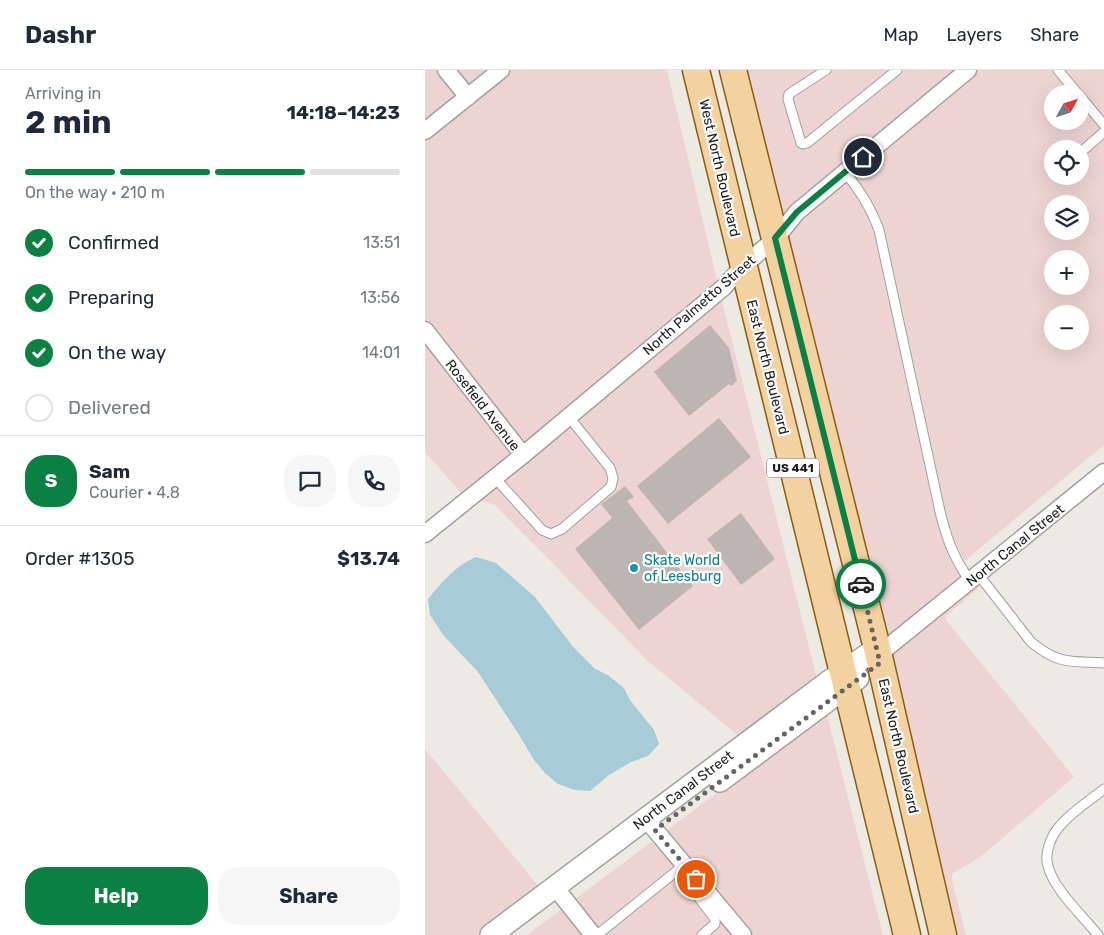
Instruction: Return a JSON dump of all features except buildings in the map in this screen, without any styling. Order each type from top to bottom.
[{"type":"main road","name":"West North Boulevard","points":[[697,70],[743,266]]},
{"type":"main road","name":"US 441","points":[[733,70],[775,238]]},
{"type":"main road","name":"East North Boulevard","points":[[775,238],[878,655],[943,935]]},
{"type":"main road","name":"East North Boulevard","points":[[743,266],[904,923]]},
{"type":"main road","points":[[904,923],[935,904]]},
{"type":"street","points":[[445,70],[468,97]]},
{"type":"street","points":[[425,131],[501,70]]},
{"type":"street","name":"North Palmetto Street","points":[[425,534],[569,417],[724,287],[743,266],[775,238],[797,212],[968,70]]},
{"type":"street","name":"Rosefield Avenue","points":[[425,330],[523,455]]},
{"type":"street","name":"North Canal Street","points":[[491,935],[559,893],[878,655],[1104,472]]},
{"type":"street","points":[[651,824],[681,867],[743,935]]},
{"type":"street","points":[[513,935],[559,893],[593,935]]},
{"type":"lane","points":[[826,70],[789,94],[801,143],[803,144],[807,143],[897,70]]},
{"type":"lane","points":[[1058,70],[1071,85]]},
{"type":"lane","points":[[1089,107],[1104,125]]},
{"type":"lane","points":[[1089,145],[1104,132]]},
{"type":"lane","points":[[845,172],[872,210],[879,230],[949,546],[959,564],[1041,651],[1061,661],[1104,663]]},
{"type":"lane","points":[[495,478],[541,530],[551,534],[562,529],[611,487],[613,478],[610,468],[569,417]]},
{"type":"lane","points":[[1098,935],[1060,889],[1047,865],[1048,850],[1052,837],[1059,827],[1104,789]]},
{"type":"lane","points":[[597,935],[681,867],[715,919],[715,924],[702,935]]},
{"type":"shaded area","points":[[425,70],[667,70],[723,305],[817,679],[740,737],[649,662],[495,505],[463,495],[425,452]]},
{"type":"shaded area","points":[[742,70],[1104,70],[1104,445],[961,564],[979,588],[946,616],[946,620],[1074,777],[979,858],[952,875],[966,935],[952,935]]},
{"type":"shaded area","points":[[826,711],[883,935],[527,935]]},
{"type":"shaded area","points":[[425,749],[540,888],[478,935],[425,935]]},
{"type":"water","points":[[476,557],[496,563],[535,597],[574,648],[594,668],[609,676],[624,688],[630,700],[654,730],[659,744],[648,756],[631,762],[609,775],[590,791],[575,790],[558,784],[545,773],[534,760],[478,672],[444,636],[430,615],[428,599],[456,569]]},
{"type":"way so far","points":[[696,879],[655,830],[880,663],[861,584]]},
{"type":"place","name":"Skate World of Leesburg","points":[[634,568]]},
{"type":"route","points":[[861,584],[775,238],[797,212],[863,157]]}]
